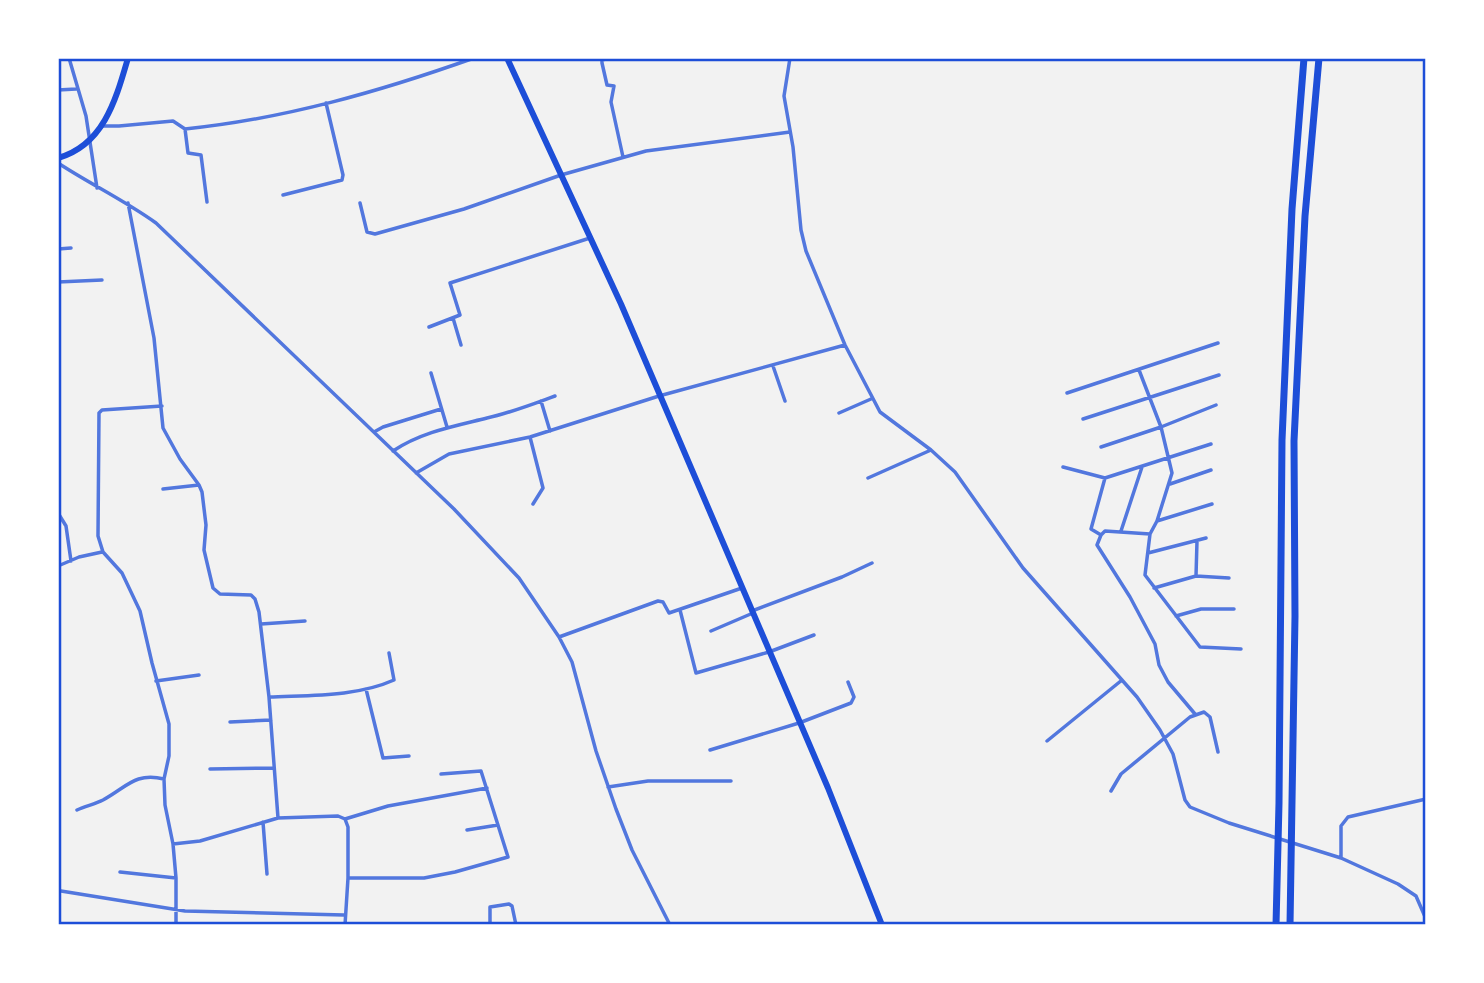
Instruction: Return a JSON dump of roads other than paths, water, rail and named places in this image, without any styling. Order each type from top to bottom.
[{"type":"highway","points":[[1276,925],[1282,440],[1292,209],[1304,58]]},
{"type":"highway","points":[[1290,925],[1295,616],[1294,441],[1304,229],[1319,58]]},
{"type":"main road","points":[[58,161],[89,141],[103,125],[117,96],[128,58]]},
{"type":"main road","points":[[507,58],[591,238],[828,788],[882,925]]},
{"type":"street","points":[[69,58],[86,116],[97,188]]},
{"type":"street","points":[[103,125],[173,121],[185,129],[247,121],[414,79],[474,58]]},
{"type":"street","points":[[609,58],[602,63],[607,85],[614,86],[611,102],[623,157]]},
{"type":"street","points":[[790,58],[784,96],[806,251],[845,345],[880,412],[931,450],[961,480],[1031,579],[1153,718],[1178,768],[1187,804],[1209,816],[1341,858],[1410,891],[1421,904],[1426,919]]},
{"type":"street","points":[[58,90],[76,89]]},
{"type":"street","points":[[282,195],[342,180],[326,103]]},
{"type":"street","points":[[185,129],[188,153],[201,155],[207,202]]},
{"type":"street","points":[[360,203],[367,232],[372,235],[464,209],[561,175],[623,157],[669,146],[790,132]]},
{"type":"street","points":[[58,161],[97,188],[128,203],[173,239],[506,563],[559,637],[572,662],[608,787],[632,850],[670,925]]},
{"type":"street","points":[[128,203],[153,338],[163,428],[180,459],[199,485],[205,505],[204,550],[214,589],[220,594],[251,595],[255,600],[261,624],[278,818]]},
{"type":"street","points":[[429,327],[460,313],[450,283],[591,238]]},
{"type":"street","points":[[58,249],[71,248]]},
{"type":"street","points":[[58,282],[102,280]]},
{"type":"street","points":[[453,318],[461,345]]},
{"type":"street","points":[[1067,393],[1218,343]]},
{"type":"street","points":[[416,473],[449,454],[530,436],[659,396],[845,345]]},
{"type":"street","points":[[773,366],[785,401]]},
{"type":"street","points":[[1139,370],[1161,427],[1172,473],[1157,521],[1150,534],[1145,575],[1200,647],[1241,649]]},
{"type":"street","points":[[430,373],[447,427]]},
{"type":"street","points":[[1083,419],[1219,375]]},
{"type":"street","points":[[393,451],[409,441],[447,427],[487,418],[555,396]]},
{"type":"street","points":[[839,413],[872,399]]},
{"type":"street","points":[[541,401],[550,430]]},
{"type":"street","points":[[1101,447],[1216,405]]},
{"type":"street","points":[[162,406],[102,410],[99,413],[98,536],[103,552],[122,573],[140,611],[169,724],[169,756],[164,779],[165,805],[176,878],[176,925]]},
{"type":"street","points":[[374,432],[383,426],[441,409]]},
{"type":"street","points":[[530,436],[543,488],[533,504]]},
{"type":"street","points":[[1063,467],[1105,478],[1211,444]]},
{"type":"street","points":[[868,478],[931,450]]},
{"type":"street","points":[[1121,531],[1142,467]]},
{"type":"street","points":[[1170,484],[1211,470]]},
{"type":"street","points":[[1101,535],[1091,529],[1105,478]]},
{"type":"street","points":[[163,489],[199,485]]},
{"type":"street","points":[[1157,521],[1212,504]]},
{"type":"street","points":[[58,513],[66,526],[71,561]]},
{"type":"street","points":[[1150,534],[1105,531],[1098,542],[1098,549],[1130,597],[1155,644],[1159,665],[1177,695],[1195,714]]},
{"type":"street","points":[[1148,553],[1206,538]]},
{"type":"street","points":[[1196,541],[1196,576]]},
{"type":"street","points":[[58,566],[103,552]]},
{"type":"street","points":[[711,631],[872,563]]},
{"type":"street","points":[[1154,588],[1196,576],[1229,578]]},
{"type":"street","points":[[559,637],[658,601],[663,602],[667,612],[680,610],[742,588]]},
{"type":"street","points":[[1176,616],[1201,609],[1234,609]]},
{"type":"street","points":[[680,610],[696,673],[769,652],[814,635]]},
{"type":"street","points":[[261,624],[305,621]]},
{"type":"street","points":[[269,697],[366,689],[394,680],[389,653]]},
{"type":"street","points":[[156,681],[199,675]]},
{"type":"street","points":[[1047,741],[1122,680]]},
{"type":"street","points":[[710,750],[799,723],[851,703],[854,697],[848,682]]},
{"type":"street","points":[[366,689],[383,758],[409,756]]},
{"type":"street","points":[[1111,791],[1121,774],[1195,714],[1204,712],[1210,717],[1218,752]]},
{"type":"street","points":[[230,722],[271,720]]},
{"type":"street","points":[[210,769],[274,768]]},
{"type":"street","points":[[348,878],[425,878],[502,860],[508,856],[479,771],[441,774]]},
{"type":"street","points":[[77,810],[99,802],[133,780],[150,776],[164,779]]},
{"type":"street","points":[[608,787],[648,781],[732,781]]},
{"type":"street","points":[[173,844],[200,841],[278,818],[338,816],[345,819],[388,806],[486,788]]},
{"type":"street","points":[[1341,858],[1342,826],[1348,817],[1426,799]]},
{"type":"street","points":[[345,819],[348,827],[345,925]]},
{"type":"street","points":[[263,822],[267,874]]},
{"type":"street","points":[[467,830],[498,825]]},
{"type":"street","points":[[120,872],[176,878]]},
{"type":"street","points":[[61,891],[206,912],[344,915]]},
{"type":"street","points":[[490,925],[490,907],[509,904],[516,925]]}]
